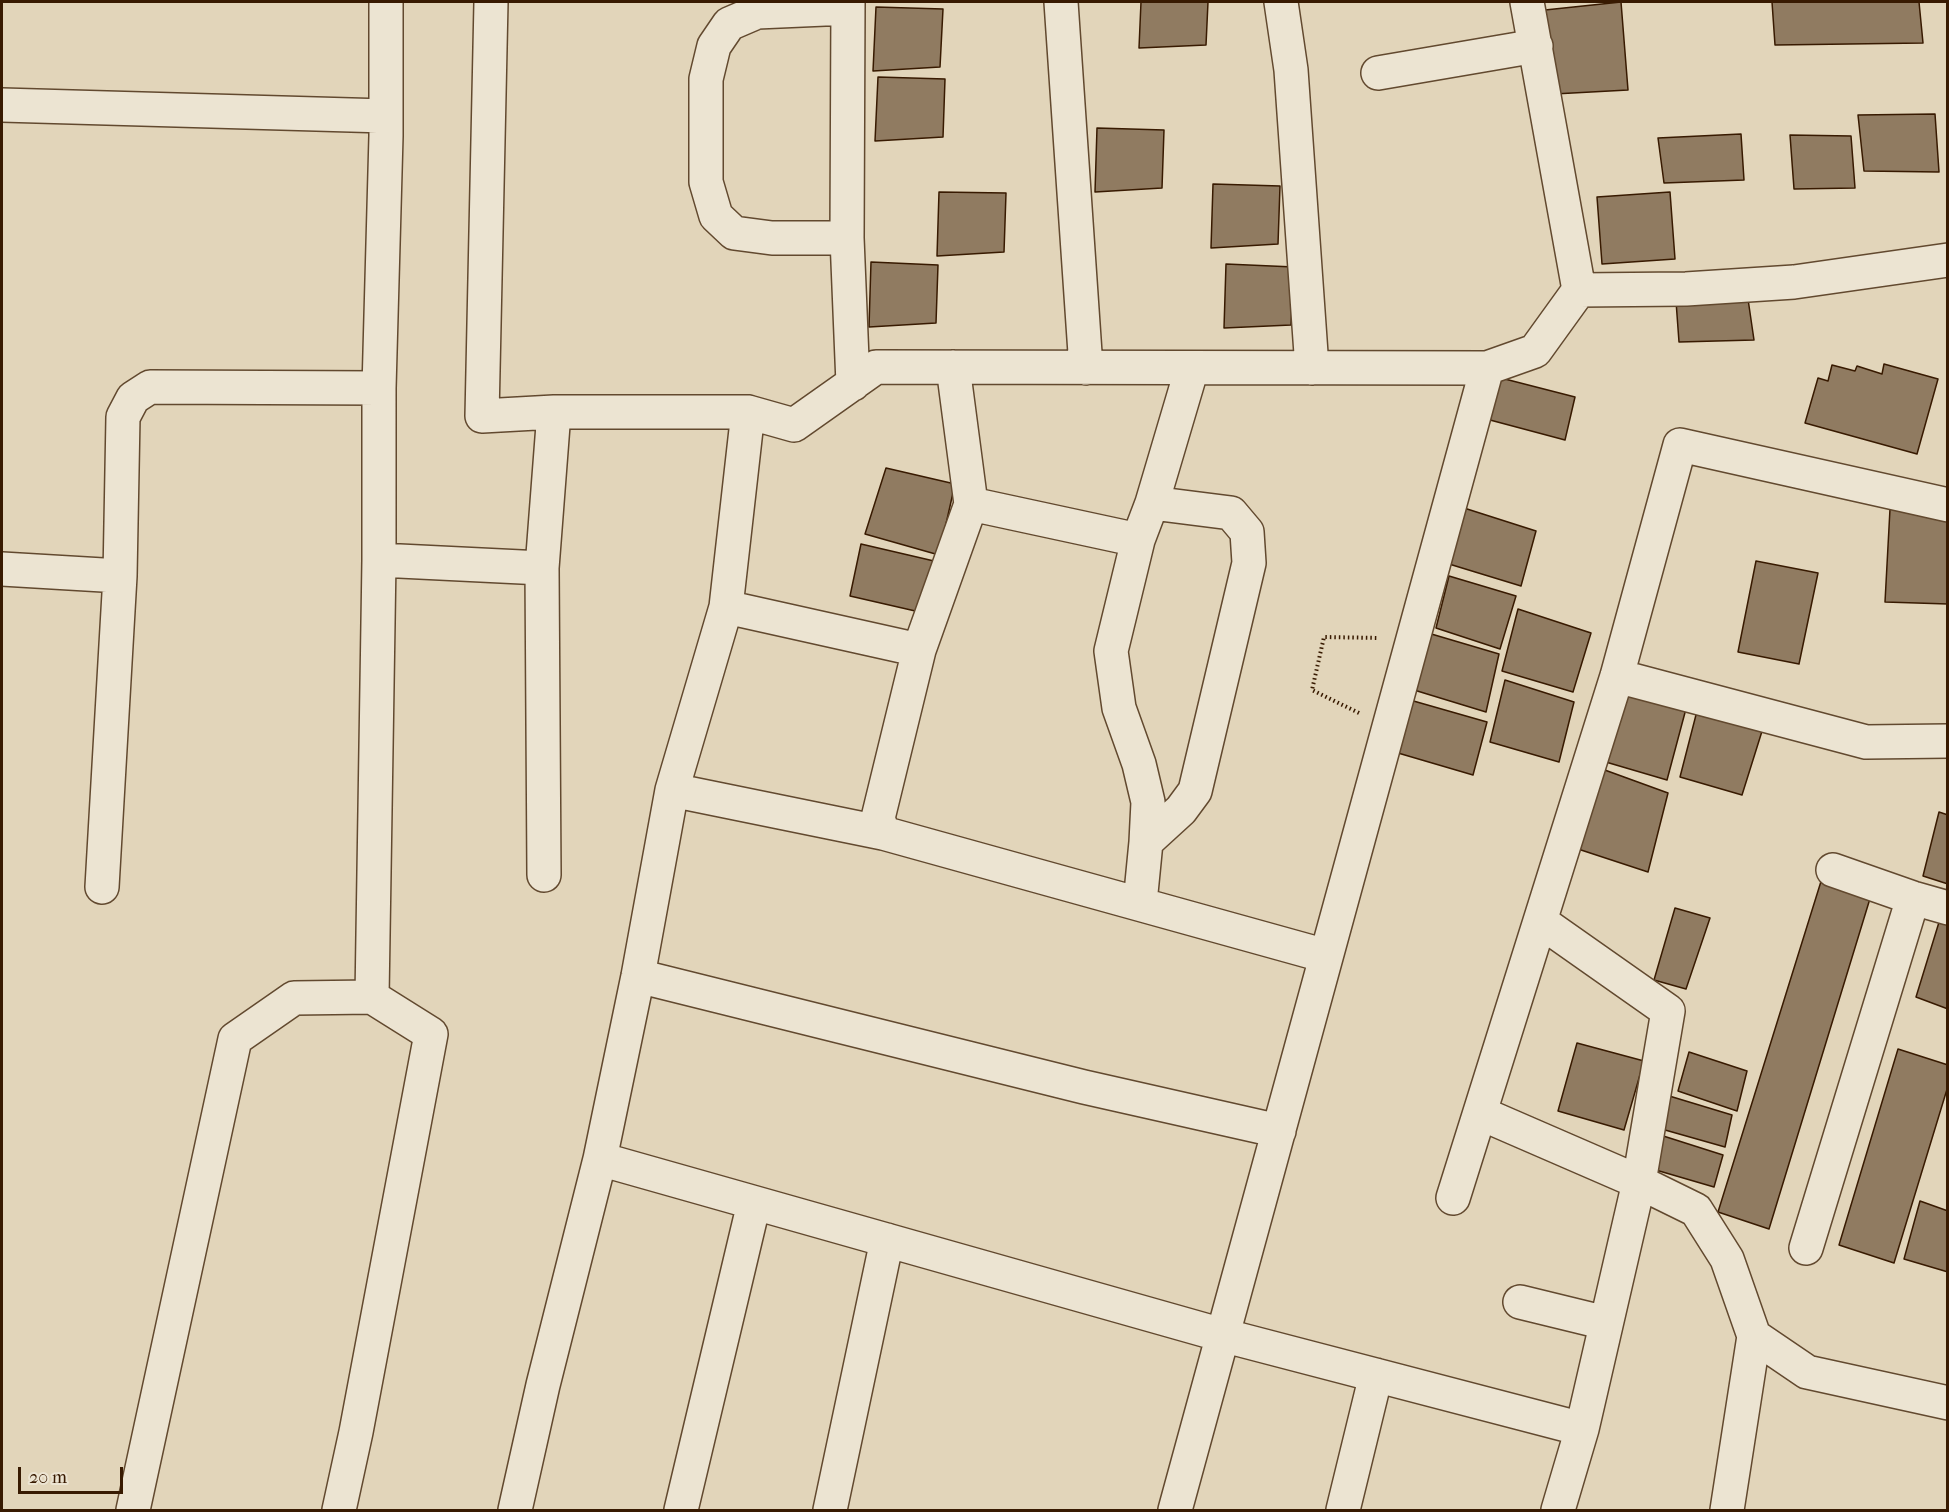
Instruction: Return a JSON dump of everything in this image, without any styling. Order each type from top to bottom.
[{"type":"street","points":[[372,997],[379,560],[379,388],[387,2]]},
{"type":"street","points":[[491,2],[482,416],[554,412],[748,412],[794,425],[876,367],[1486,368],[1535,351],[1580,290],[1527,2]]},
{"type":"street","points":[[1061,2],[1086,368]]},
{"type":"street","points":[[1281,2],[1291,70],[1312,368]]},
{"type":"street","points":[[847,238],[772,238],[734,233],[716,216],[706,182],[706,79],[714,46],[729,24],[757,12],[848,5],[847,238],[853,384]]},
{"type":"street","points":[[1378,73],[1536,46]]},
{"type":"street","points":[[2,105],[386,116]]},
{"type":"street","points":[[1580,290],[1686,289],[1794,282],[1947,260]]},
{"type":"street","points":[[883,833],[878,818],[919,650],[971,504],[953,367]]},
{"type":"street","points":[[1140,903],[1148,802],[1139,764],[1119,708],[1111,651],[1138,540],[1152,502],[1192,368]]},
{"type":"street","points":[[1175,1510],[1486,368]]},
{"type":"street","points":[[102,886],[120,576],[123,417],[133,398],[150,387],[379,388]]},
{"type":"street","points":[[544,875],[542,568],[554,412]]},
{"type":"street","points":[[515,1510],[543,1385],[600,1159],[638,976],[672,790],[726,607],[748,412]]},
{"type":"street","points":[[1454,1198],[1617,676],[1680,445],[1947,505]]},
{"type":"street","points":[[1146,842],[1180,810],[1195,791],[1249,563],[1247,532],[1231,513],[1152,502]]},
{"type":"street","points":[[971,504],[1138,540]]},
{"type":"street","points":[[379,560],[542,568]]},
{"type":"street","points":[[2,569],[120,576]]},
{"type":"street","points":[[726,607],[919,650]]},
{"type":"street","points":[[1617,676],[1866,741],[1947,741]]},
{"type":"street","points":[[672,790],[883,833],[1326,956]]},
{"type":"street","points":[[1833,870],[1947,908]]},
{"type":"street","points":[[1806,1248],[1913,898]]},
{"type":"street","points":[[1540,921],[1668,1011],[1639,1182],[1582,1429],[1558,1510]]},
{"type":"street","points":[[638,976],[1084,1088],[1279,1131]]},
{"type":"street","points":[[133,1510],[236,1039],[294,998],[372,997],[431,1034],[356,1432],[339,1510]]},
{"type":"street","points":[[1480,1113],[1639,1182],[1695,1210],[1727,1258],[1754,1336],[1727,1510]]},
{"type":"street","points":[[600,1159],[1222,1335],[1582,1429]]},
{"type":"street","points":[[681,1510],[754,1203]]},
{"type":"street","points":[[830,1510],[887,1240]]},
{"type":"street","points":[[1520,1302],[1606,1323]]},
{"type":"street","points":[[1754,1336],[1807,1372],[1947,1403]]},
{"type":"street","points":[[1343,1510],[1376,1375]]},
{"type":"path","points":[[1389,728],[1312,690],[1324,637],[1413,639]]},
{"type":"building","points":[[1141,2],[1208,2],[1206,45],[1139,48]]},
{"type":"building","points":[[1621,2],[1628,90],[1554,94],[1545,10]]},
{"type":"building","points":[[1772,2],[1919,2],[1923,43],[1775,45]]},
{"type":"building","points":[[876,7],[943,9],[940,67],[873,71]]},
{"type":"building","points":[[878,77],[945,79],[943,137],[875,141]]},
{"type":"building","points":[[1935,114],[1939,172],[1864,171],[1858,115]]},
{"type":"building","points":[[1097,128],[1164,130],[1162,188],[1095,192]]},
{"type":"building","points":[[1741,134],[1744,180],[1664,183],[1658,138]]},
{"type":"building","points":[[1790,135],[1851,136],[1855,188],[1794,189]]},
{"type":"building","points":[[1213,184],[1280,186],[1278,244],[1211,248]]},
{"type":"building","points":[[939,192],[1006,193],[1004,252],[937,256]]},
{"type":"building","points":[[1670,192],[1675,259],[1602,264],[1597,197]]},
{"type":"building","points":[[871,262],[938,265],[936,323],[869,327]]},
{"type":"building","points":[[1226,264],[1294,267],[1291,325],[1224,328]]},
{"type":"building","points":[[1748,299],[1754,340],[1679,342],[1676,301]]},
{"type":"building","points":[[1884,364],[1938,379],[1917,454],[1805,423],[1818,378],[1828,381],[1832,365],[1855,371],[1857,366],[1882,374]]},
{"type":"building","points":[[1501,378],[1575,397],[1565,440],[1490,420]]},
{"type":"building","points":[[886,468],[955,484],[939,555],[865,534]]},
{"type":"building","points":[[1464,508],[1536,531],[1521,586],[1449,564]]},
{"type":"building","points":[[1890,509],[1948,514],[1948,604],[1885,602]]},
{"type":"building","points":[[861,544],[934,561],[924,613],[850,596]]},
{"type":"building","points":[[1756,561],[1818,573],[1799,664],[1738,652]]},
{"type":"building","points":[[1449,576],[1516,596],[1500,649],[1436,628]]},
{"type":"building","points":[[1518,609],[1591,633],[1573,692],[1502,671]]},
{"type":"building","points":[[1428,633],[1499,654],[1486,712],[1414,690]]},
{"type":"building","points":[[1505,680],[1574,702],[1559,762],[1490,742]]},
{"type":"building","points":[[1622,684],[1687,705],[1667,780],[1599,760]]},
{"type":"building","points":[[1410,700],[1487,722],[1473,775],[1398,753]]},
{"type":"building","points":[[1697,711],[1763,728],[1742,795],[1680,777]]},
{"type":"building","points":[[1602,769],[1668,793],[1648,872],[1578,849]]},
{"type":"building","points":[[1939,812],[1948,815],[1948,884],[1923,876]]},
{"type":"building","points":[[1823,875],[1872,892],[1769,1229],[1718,1212]]},
{"type":"building","points":[[1675,908],[1710,918],[1686,989],[1654,980]]},
{"type":"building","points":[[1940,919],[1948,922],[1948,1009],[1916,997]]},
{"type":"building","points":[[1577,1043],[1644,1061],[1624,1130],[1558,1111]]},
{"type":"building","points":[[1898,1049],[1948,1065],[1948,1086],[1894,1263],[1839,1245]]},
{"type":"building","points":[[1689,1052],[1747,1071],[1737,1111],[1678,1091]]},
{"type":"building","points":[[1666,1095],[1732,1115],[1725,1147],[1658,1128]]},
{"type":"building","points":[[1657,1134],[1723,1155],[1714,1187],[1649,1168]]},
{"type":"building","points":[[1920,1201],[1948,1211],[1948,1272],[1904,1259]]}]
